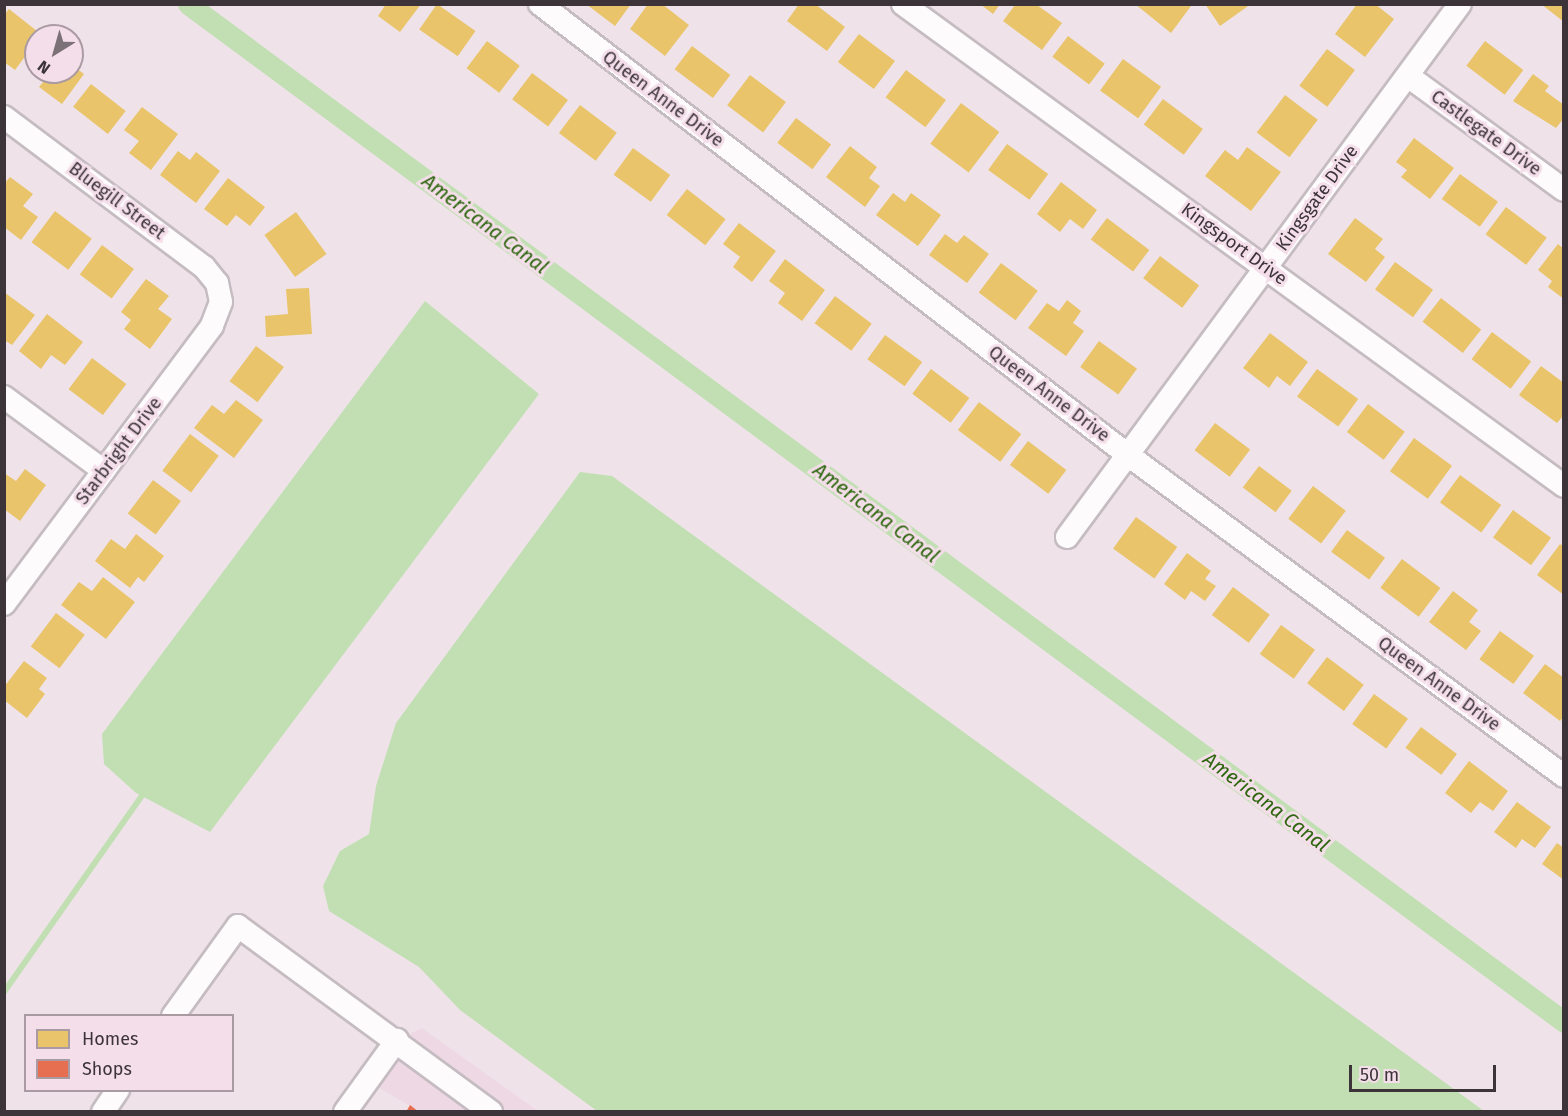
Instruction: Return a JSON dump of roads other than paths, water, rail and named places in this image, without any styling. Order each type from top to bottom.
[{"type":"street","name":"Queen Anne Drive","points":[[540,4],[1128,455],[1563,776]]},
{"type":"street","name":"Kingsport Drive","points":[[903,4],[1563,486]]},
{"type":"street","name":"Kingsgate Drive","points":[[1067,537],[1460,4]]},
{"type":"street","name":"Castlegate Drive","points":[[1408,76],[1563,190]]},
{"type":"street","name":"Bluegill Street","points":[[4,117],[204,267],[220,292]]},
{"type":"street","name":"Starbright Drive","points":[[4,604],[212,326],[219,311],[220,292]]},
{"type":"street","points":[[4,396],[104,471]]},
{"type":"street","points":[[173,1014],[238,926],[397,1040],[491,1112]]},
{"type":"street","points":[[345,1112],[397,1040]]},
{"type":"street","points":[[103,1112],[117,1092]]},
{"type":"waterway","name":"Americana Canal","points":[[188,4],[1564,1022]]},
{"type":"waterway","points":[[4,992],[142,796]]}]
